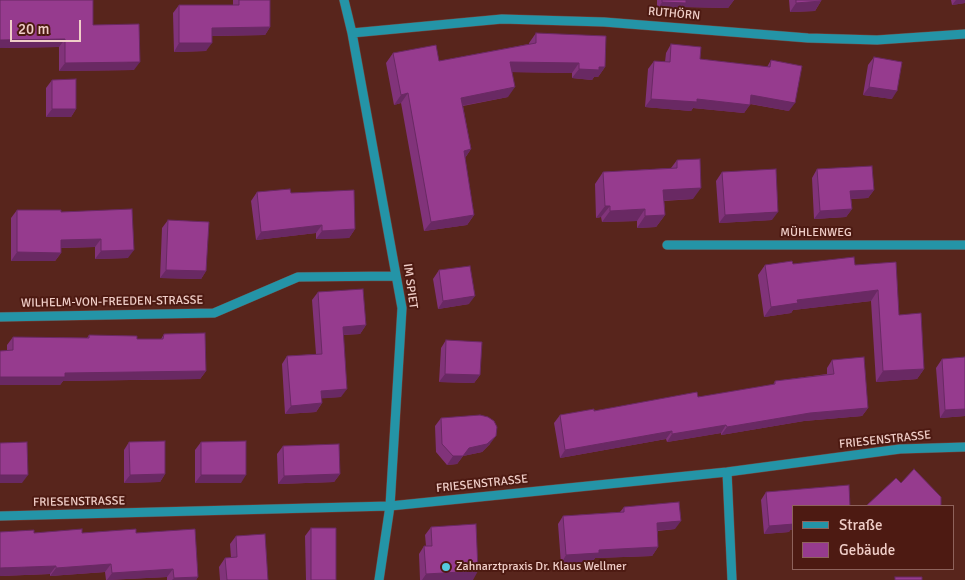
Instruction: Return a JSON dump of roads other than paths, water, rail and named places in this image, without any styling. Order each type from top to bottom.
[{"type":"street","name":"IM SPIET","points":[[344,0],[352,33],[402,308],[390,506],[379,580]]},
{"type":"street","name":"RUTHÖRN","points":[[352,33],[502,19],[604,22],[808,38],[858,40],[965,34]]},
{"type":"street","name":"MÜHLENWEG","points":[[667,245],[965,246]]},
{"type":"street","name":"WILHELM-VON-FREEDEN-STRASSE","points":[[0,317],[214,313],[298,277],[396,276]]},
{"type":"street","name":"FRIESENSTRASSE","points":[[0,516],[390,506],[727,472],[900,449],[965,447]]},
{"type":"street","points":[[727,472],[732,580]]},
{"type":"place","name":"Zahnarztpraxis Dr. Klaus Wellmer","points":[[446,567]]}]
